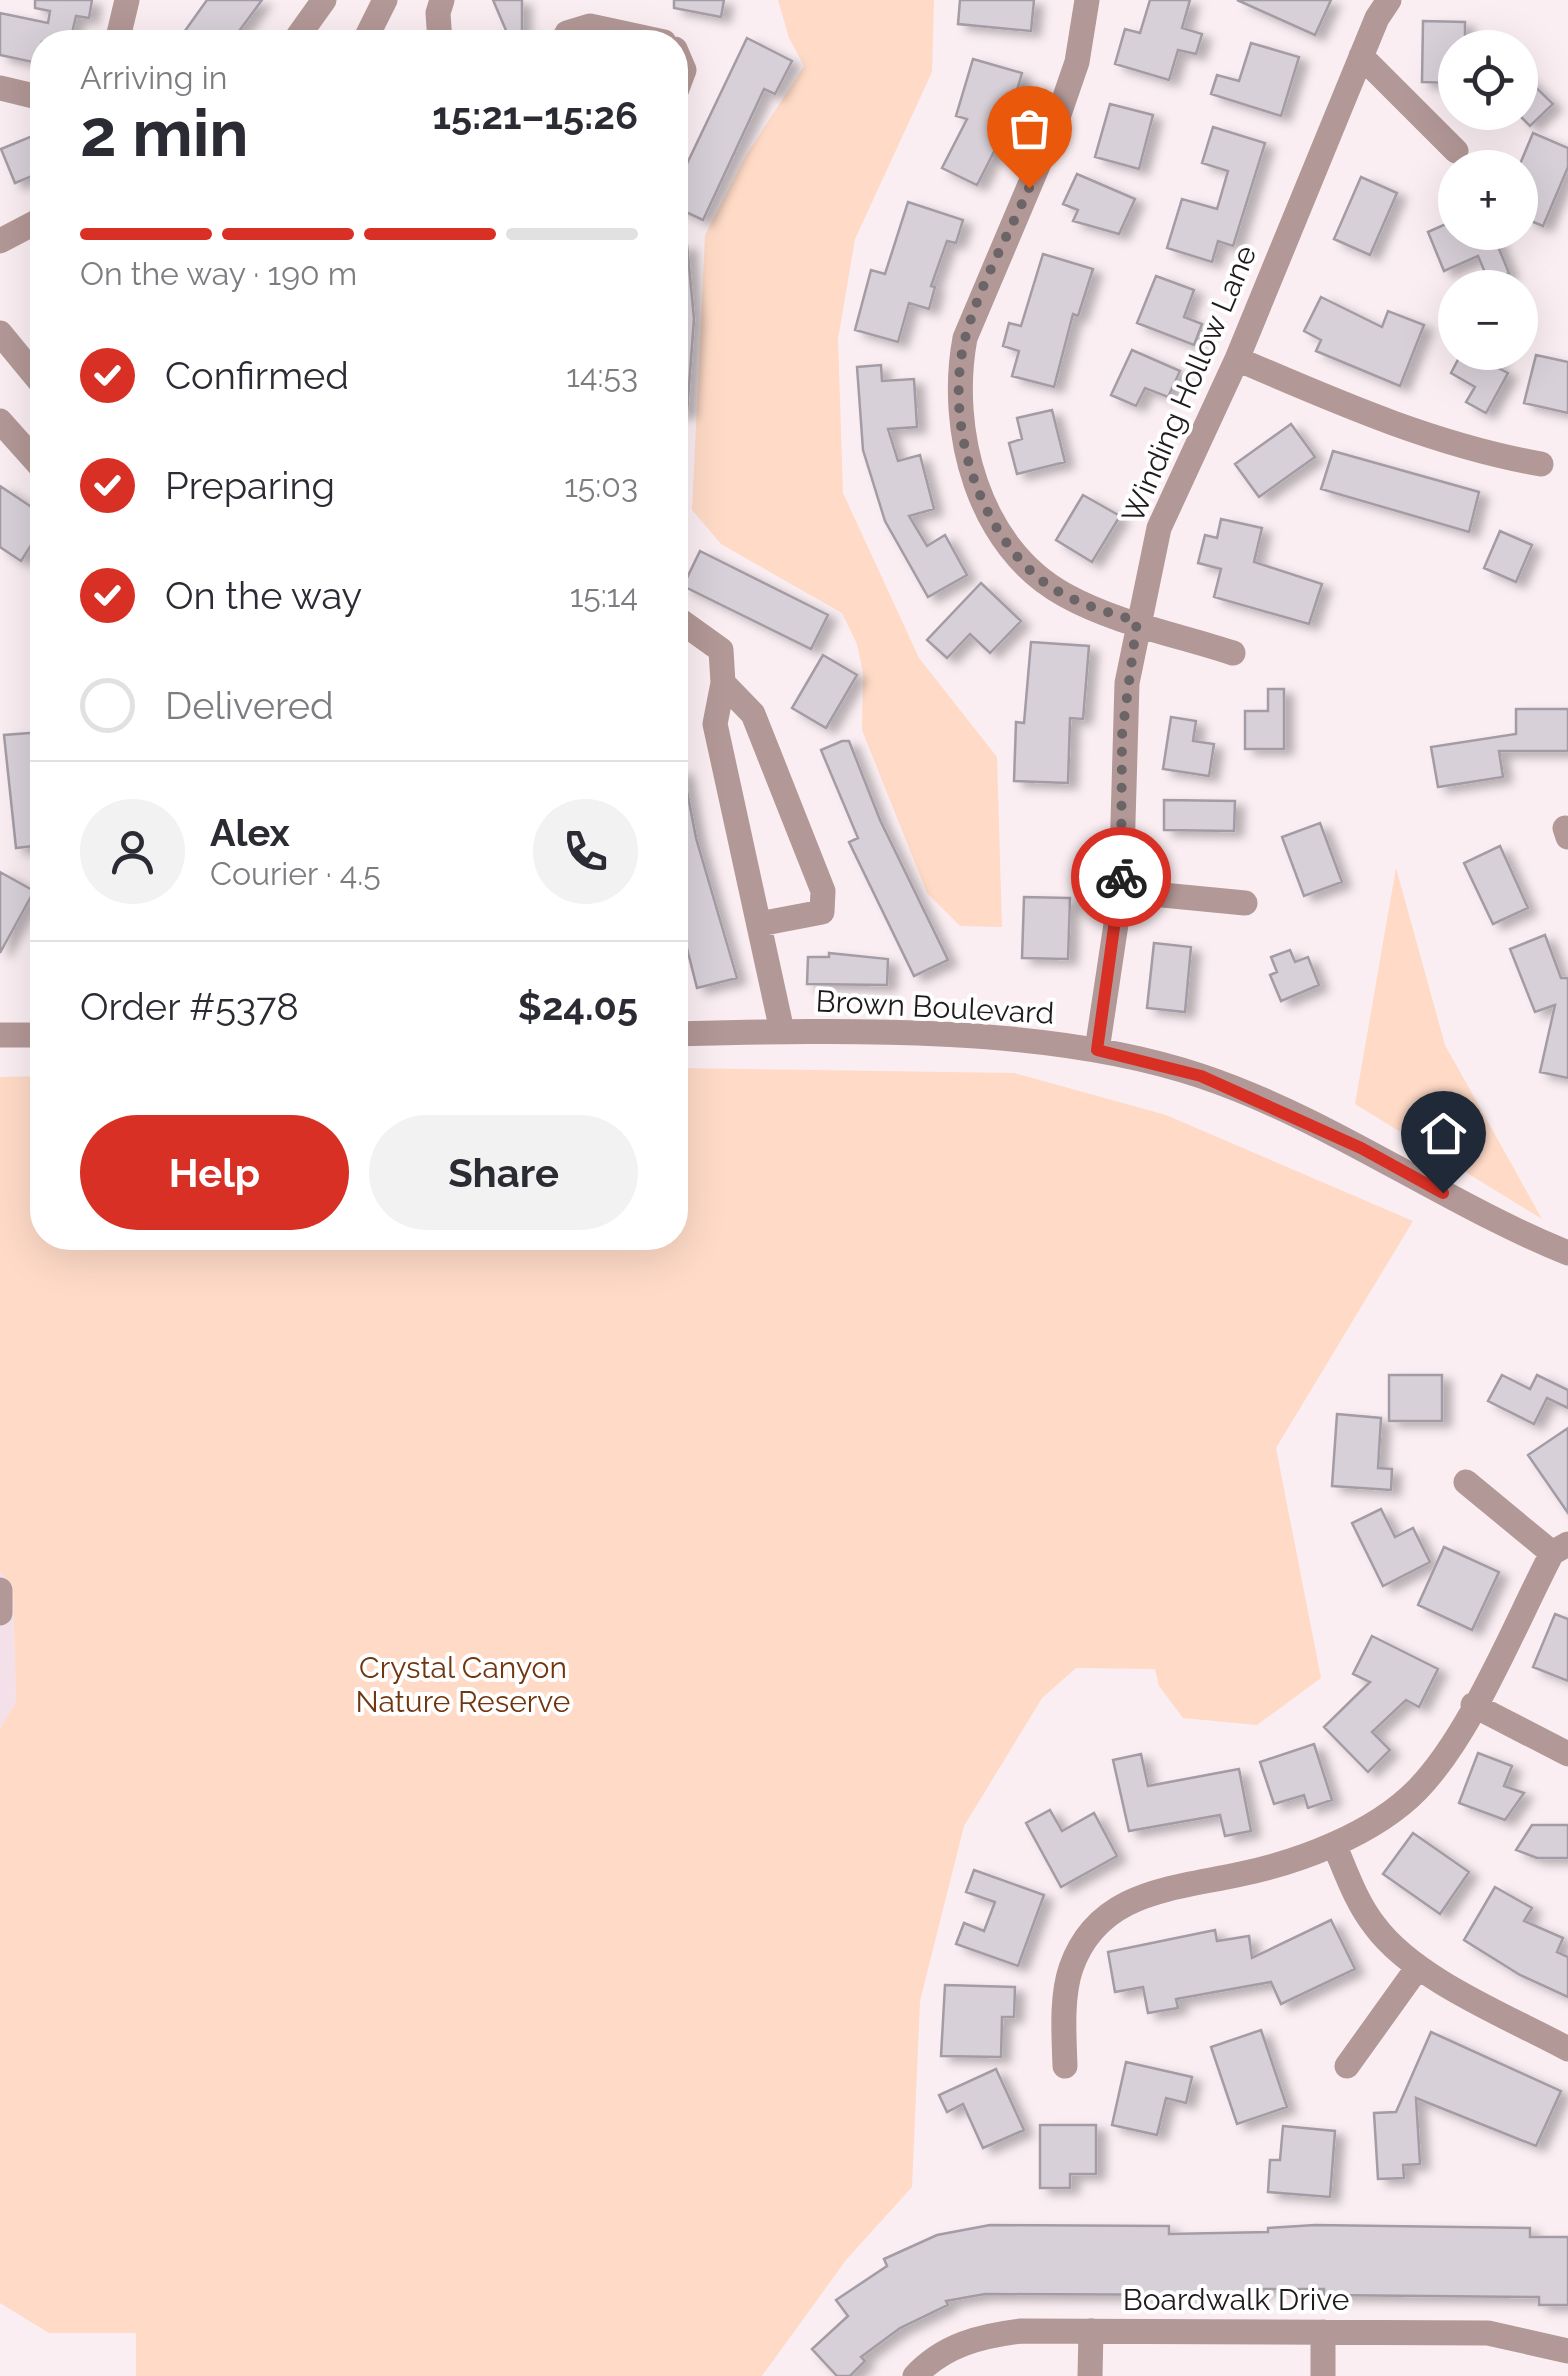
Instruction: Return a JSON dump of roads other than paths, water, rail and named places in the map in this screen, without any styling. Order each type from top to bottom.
[{"type":"street","points":[[121,30],[128,0]]},
{"type":"street","points":[[303,30],[324,0]]},
{"type":"street","points":[[370,30],[384,0]]},
{"type":"street","points":[[441,30],[442,0]]},
{"type":"street","points":[[1087,0],[1078,62],[1056,124],[965,338],[958,373],[960,412],[973,478],[1013,551],[1061,593],[1233,654]]},
{"type":"street","name":"Winding Hollow Lane","points":[[1097,1050],[1121,891],[1122,735],[1137,621],[1160,528],[1238,359],[1361,56],[1389,0]]},
{"type":"street","points":[[577,30],[590,26],[608,30]]},
{"type":"street","points":[[1361,56],[1455,150]]},
{"type":"street","points":[[0,88],[30,95]]},
{"type":"street","points":[[0,241],[30,225]]},
{"type":"street","points":[[0,333],[30,369]]},
{"type":"street","points":[[1238,359],[1379,421],[1496,456],[1541,464]]},
{"type":"street","points":[[0,421],[30,455]]},
{"type":"street","points":[[688,626],[721,650],[722,683],[714,724],[782,1032]]},
{"type":"street","points":[[722,683],[752,714],[824,891],[822,912],[758,924]]},
{"type":"street","points":[[1121,891],[1245,903]]},
{"type":"street","name":"Brown Boulevard","points":[[688,1034],[782,1032],[1000,1040],[1097,1050],[1201,1076],[1277,1108],[1520,1234],[1568,1254]]},
{"type":"street","points":[[0,1035],[30,1035]]},
{"type":"street","points":[[1065,2066],[1070,1969],[1088,1939],[1116,1910],[1162,1886],[1243,1874],[1334,1844],[1416,1792],[1454,1741],[1560,1549],[1466,1482]]},
{"type":"street","points":[[0,1590],[0,1613]]},
{"type":"street","points":[[1473,1705],[1568,1754]]},
{"type":"street","points":[[1334,1844],[1359,1903],[1377,1930],[1418,1967],[1568,2049]]},
{"type":"street","points":[[1347,2066],[1418,1967]]},
{"type":"street","points":[[1090,2376],[1091,2331]]},
{"type":"street","name":"Boardwalk Drive","points":[[915,2376],[940,2354],[977,2336],[1091,2331],[1488,2333],[1568,2353]]},
{"type":"street","points":[[1323,2332],[1323,2376]]},
{"type":"street","points":[[1565,2376],[1568,2353]]},
{"type":"park label","name":"Crystal Canyon Nature Reserve","points":[[463,1684]]}]
